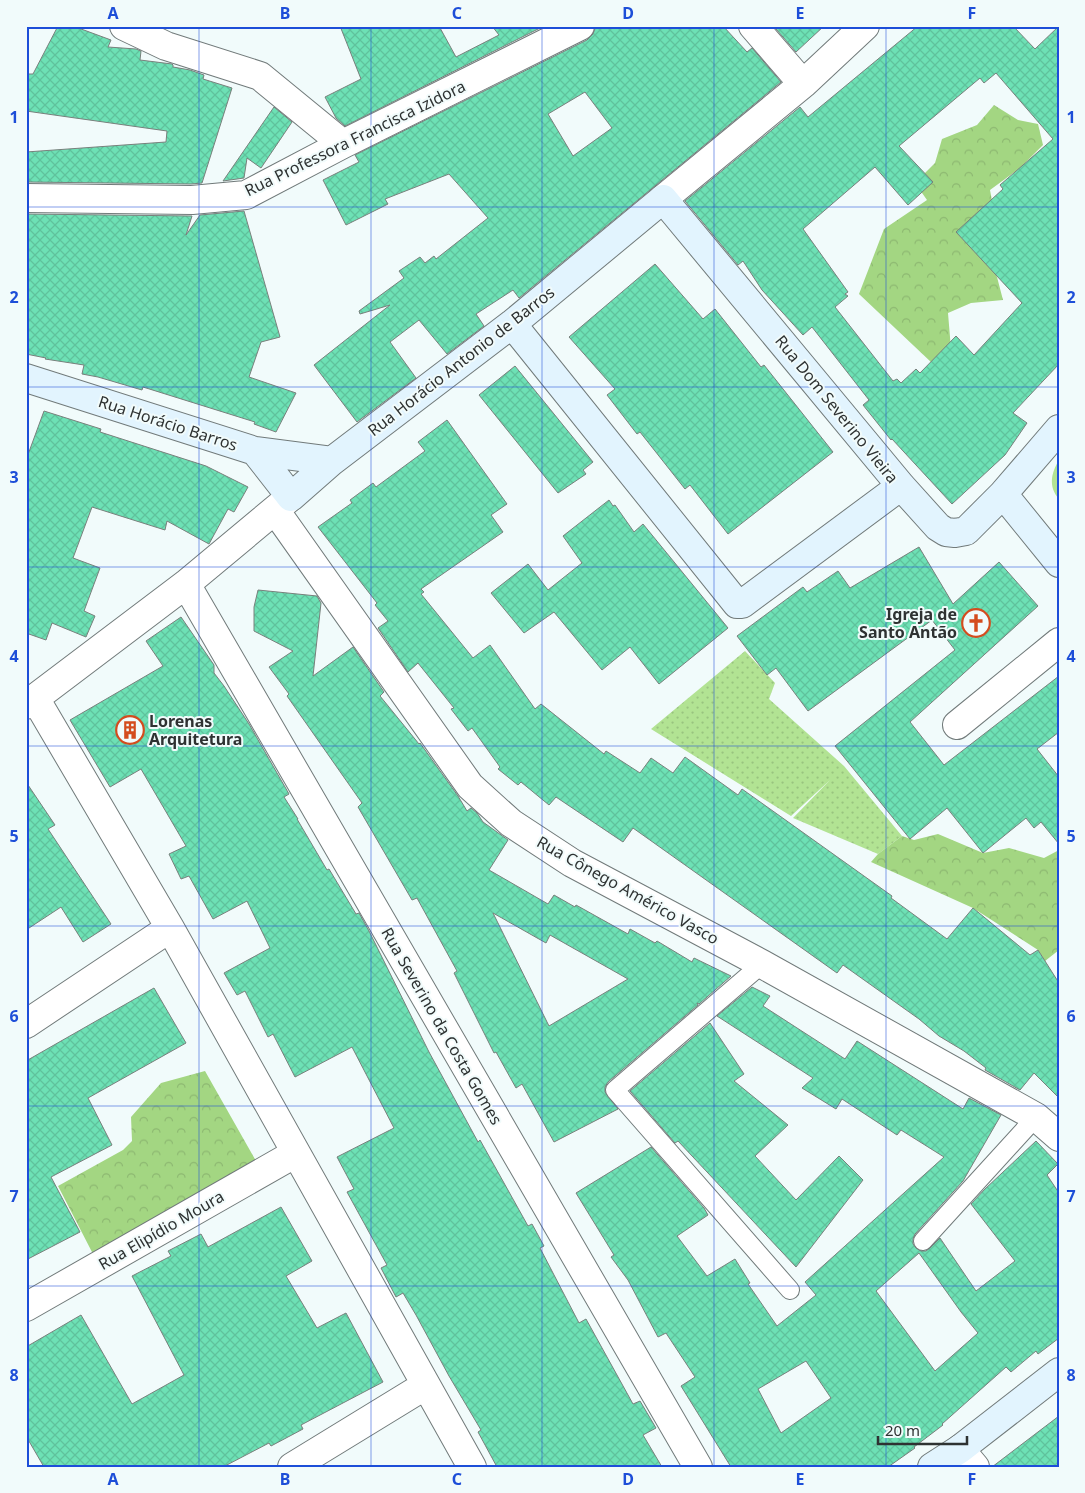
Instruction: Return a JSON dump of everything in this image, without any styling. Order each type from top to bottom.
[{"type":"street","points":[[124,26],[166,46],[260,76],[343,144]]},
{"type":"street","name":"Rua Professora Francisca Izidora","points":[[26,198],[192,200],[246,195],[343,144],[580,26]]},
{"type":"street","points":[[754,26],[803,84]]},
{"type":"street","name":"Rua Horácio Antonio de Barros","points":[[35,693],[186,584],[332,461],[512,324],[803,84],[865,26]]},
{"type":"street","name":"Rua Dom Severino Vieira","points":[[512,324],[737,604],[742,604],[901,486],[664,199]]},
{"type":"street","name":"Rua Horácio Barros","points":[[26,378],[254,451],[283,504]]},
{"type":"street","points":[[901,486],[938,527],[946,532],[966,531],[1003,494],[1059,429]]},
{"type":"street","points":[[254,451],[332,461]]},
{"type":"street","points":[[1003,494],[1059,563]]},
{"type":"street","name":"Rua Cônego Américo Vasco","points":[[283,504],[470,786],[511,823],[572,863],[762,964],[1036,1117],[1059,1137]]},
{"type":"street","name":"Rua Severino da Costa Gomes","points":[[186,584],[698,1467]]},
{"type":"street","points":[[958,725],[1059,642]]},
{"type":"street","points":[[35,693],[170,928],[472,1467]]},
{"type":"street","points":[[26,1024],[170,928]]},
{"type":"street","name":"Rua Elipídio Moura","points":[[26,1307],[296,1154]]},
{"type":"street","points":[[932,1467],[968,1458],[1059,1372]]},
{"type":"street","points":[[292,1467],[426,1385]]},
{"type":"lane","points":[[762,964],[615,1090],[790,1290]]},
{"type":"lane","points":[[923,1241],[1036,1117]]},
{"type":"green space","points":[[994,105],[1018,120],[1038,124],[1043,145],[1020,168],[990,190],[993,206],[986,253],[997,277],[1003,300],[971,303],[948,313],[951,349],[932,363],[859,294],[884,229],[927,200],[915,183],[935,163],[942,139],[977,125]]},
{"type":"green space","points":[[1059,460],[1059,499],[1053,490],[1052,480]]},
{"type":"green space","points":[[745,651],[775,683],[769,699],[844,766],[902,836],[878,854],[793,818],[830,780],[791,816],[651,729]]},
{"type":"green space","points":[[938,834],[983,853],[1009,848],[1044,858],[1059,850],[1059,950],[1045,961],[1038,950],[973,908],[871,862],[878,854],[902,836],[914,840]]},
{"type":"green space","points":[[205,1071],[256,1161],[93,1254],[58,1186],[123,1150],[132,1141],[131,1117],[161,1083]]},
{"type":"building","points":[[58,26],[73,26],[111,40],[108,47],[141,51],[140,60],[172,64],[173,67],[204,75],[203,79],[232,88],[202,183],[26,182],[26,152],[166,142],[167,131],[26,111],[26,74],[33,74]]},
{"type":"building","points":[[340,26],[439,26],[456,57],[499,35],[492,26],[544,26],[345,126],[336,118],[325,97],[361,79]]},
{"type":"building","points":[[596,26],[723,26],[747,52],[752,48],[781,82],[519,298],[513,290],[476,314],[484,326],[447,354],[419,320],[390,342],[416,378],[357,422],[314,365],[390,305],[360,314],[359,311],[404,278],[399,271],[420,257],[425,263],[434,256],[436,259],[488,218],[449,174],[385,199],[388,204],[346,225],[323,180],[359,162],[355,155],[587,40],[593,34]],"holes":[[[585,92],[612,128],[573,156],[548,114]]]},
{"type":"building","points":[[780,26],[824,26],[796,52],[776,29]]},
{"type":"building","points":[[918,26],[1013,26],[1035,49],[1059,26],[1059,364],[1013,413],[1027,423],[1005,455],[952,504],[891,440],[863,405],[869,400],[812,327],[803,335],[762,290],[743,261],[738,265],[685,201],[800,107],[808,117]],"holes":[[[996,73],[1053,139],[1000,185],[1003,189],[956,232],[1022,303],[974,355],[956,336],[920,373],[916,369],[901,383],[897,379],[893,381],[835,307],[848,296],[845,294],[848,292],[803,229],[875,167],[908,205],[933,182],[899,146],[980,78],[984,83]]]},
{"type":"building","points":[[274,107],[292,122],[261,168],[247,158],[244,178],[223,181]]},
{"type":"building","points":[[244,211],[280,337],[261,342],[249,377],[296,393],[276,432],[254,424],[255,422],[143,387],[142,390],[82,374],[84,365],[26,354],[26,214],[192,216],[186,235],[200,215]]},
{"type":"building","points":[[655,264],[703,319],[715,309],[761,367],[764,365],[833,452],[728,534],[690,485],[685,489],[640,432],[637,434],[607,395],[615,389],[569,337]]},
{"type":"building","points":[[515,366],[593,462],[583,470],[586,474],[558,493],[479,395]]},
{"type":"building","points":[[44,411],[101,429],[100,432],[206,466],[248,487],[234,512],[228,509],[209,544],[167,521],[165,530],[92,507],[73,558],[100,568],[84,611],[95,616],[86,637],[52,623],[46,640],[26,633],[26,460]]},
{"type":"building","points":[[447,420],[507,504],[491,515],[503,532],[421,589],[424,592],[421,594],[473,658],[490,645],[535,709],[541,704],[604,754],[606,751],[640,773],[651,758],[673,773],[685,757],[738,795],[742,789],[892,896],[891,898],[947,939],[973,908],[1030,955],[1038,950],[1059,983],[1059,1098],[1034,1073],[1020,1090],[985,1070],[986,1068],[964,1051],[939,1036],[919,1019],[843,965],[837,973],[633,828],[623,842],[556,797],[549,805],[521,782],[518,785],[498,769],[500,767],[472,728],[468,731],[451,709],[454,708],[418,663],[408,672],[378,628],[388,621],[375,605],[377,603],[318,527],[352,503],[350,500],[373,483],[376,487],[425,451],[418,442]]},
{"type":"building","points":[[609,500],[613,506],[615,505],[634,532],[643,524],[728,628],[659,684],[630,647],[602,670],[554,612],[524,633],[491,593],[528,564],[548,590],[582,563],[563,536]]},
{"type":"building","points":[[919,547],[953,604],[999,562],[1038,606],[910,722],[944,765],[1059,676],[1059,732],[1037,749],[1059,777],[1059,844],[1041,822],[1034,828],[1026,818],[983,853],[947,808],[910,839],[835,746],[955,650],[932,620],[808,711],[776,668],[767,675],[737,636],[803,587],[807,592],[838,571],[850,588]]},
{"type":"building","points":[[258,590],[317,596],[321,603],[313,676],[353,647],[384,692],[380,696],[420,743],[467,811],[471,808],[483,822],[508,840],[489,870],[548,904],[554,895],[628,934],[630,929],[655,943],[657,941],[692,962],[694,958],[731,976],[699,1004],[697,1003],[698,1005],[608,1082],[605,1092],[618,1109],[554,1142],[522,1084],[516,1088],[496,1052],[494,1053],[454,973],[457,971],[417,898],[412,900],[358,807],[362,803],[287,696],[289,694],[269,667],[293,651],[254,631],[254,607]],"holes":[[[493,913],[546,943],[550,935],[628,979],[549,1026]]]},
{"type":"building","points":[[181,617],[214,665],[214,673],[249,724],[289,794],[284,797],[327,870],[329,869],[356,914],[359,913],[429,1052],[478,1142],[480,1140],[528,1226],[532,1224],[544,1246],[540,1248],[579,1323],[586,1319],[633,1404],[640,1401],[656,1428],[643,1435],[662,1467],[497,1467],[478,1432],[481,1430],[403,1293],[396,1297],[381,1268],[387,1265],[347,1192],[354,1189],[337,1157],[394,1128],[352,1047],[295,1077],[273,1034],[268,1037],[245,991],[237,995],[224,973],[270,948],[247,901],[213,919],[189,876],[181,879],[169,854],[186,846],[141,769],[110,787],[70,720],[163,666],[146,641]]},
{"type":"building","points":[[26,782],[55,825],[48,829],[111,924],[83,942],[61,907],[26,930]]},
{"type":"building","points":[[752,987],[770,996],[763,1006],[845,1059],[857,1041],[963,1109],[969,1098],[1001,1115],[963,1181],[915,1234],[913,1239],[913,1244],[916,1248],[926,1251],[940,1238],[976,1291],[1015,1261],[971,1204],[1036,1141],[1058,1164],[1047,1175],[1059,1193],[1059,1338],[1038,1354],[1036,1351],[1011,1372],[1006,1367],[943,1425],[888,1467],[731,1467],[681,1386],[695,1377],[666,1333],[658,1337],[628,1280],[611,1257],[614,1255],[576,1193],[651,1147],[708,1215],[677,1236],[707,1276],[735,1259],[750,1283],[748,1284],[777,1326],[816,1295],[805,1282],[944,1157],[901,1130],[897,1135],[842,1099],[836,1109],[802,1088],[813,1078],[717,1016]],"holes":[[[919,1253],[978,1333],[935,1371],[876,1291]],[[806,1361],[831,1398],[781,1433],[758,1389]]]},
{"type":"building","points":[[154,988],[186,1043],[88,1098],[112,1145],[51,1177],[80,1232],[26,1260],[26,1061]]},
{"type":"building","points":[[710,1023],[744,1074],[734,1081],[788,1125],[755,1156],[796,1200],[839,1156],[863,1180],[796,1267],[678,1141],[675,1143],[630,1091]]},
{"type":"building","points":[[281,1207],[312,1261],[286,1276],[317,1328],[346,1313],[383,1382],[301,1425],[303,1429],[271,1446],[269,1443],[223,1467],[44,1467],[26,1436],[26,1347],[81,1315],[132,1404],[184,1375],[132,1276],[171,1256],[168,1251],[201,1234],[208,1247]]},
{"type":"building","points":[[1059,1416],[1059,1467],[992,1467],[1034,1435]]},
{"type":"place","name":"Igreja de Santo Antão","points":[[976,623]]},
{"type":"place","name":"Lorenas Arquitetura","points":[[130,730]]}]
